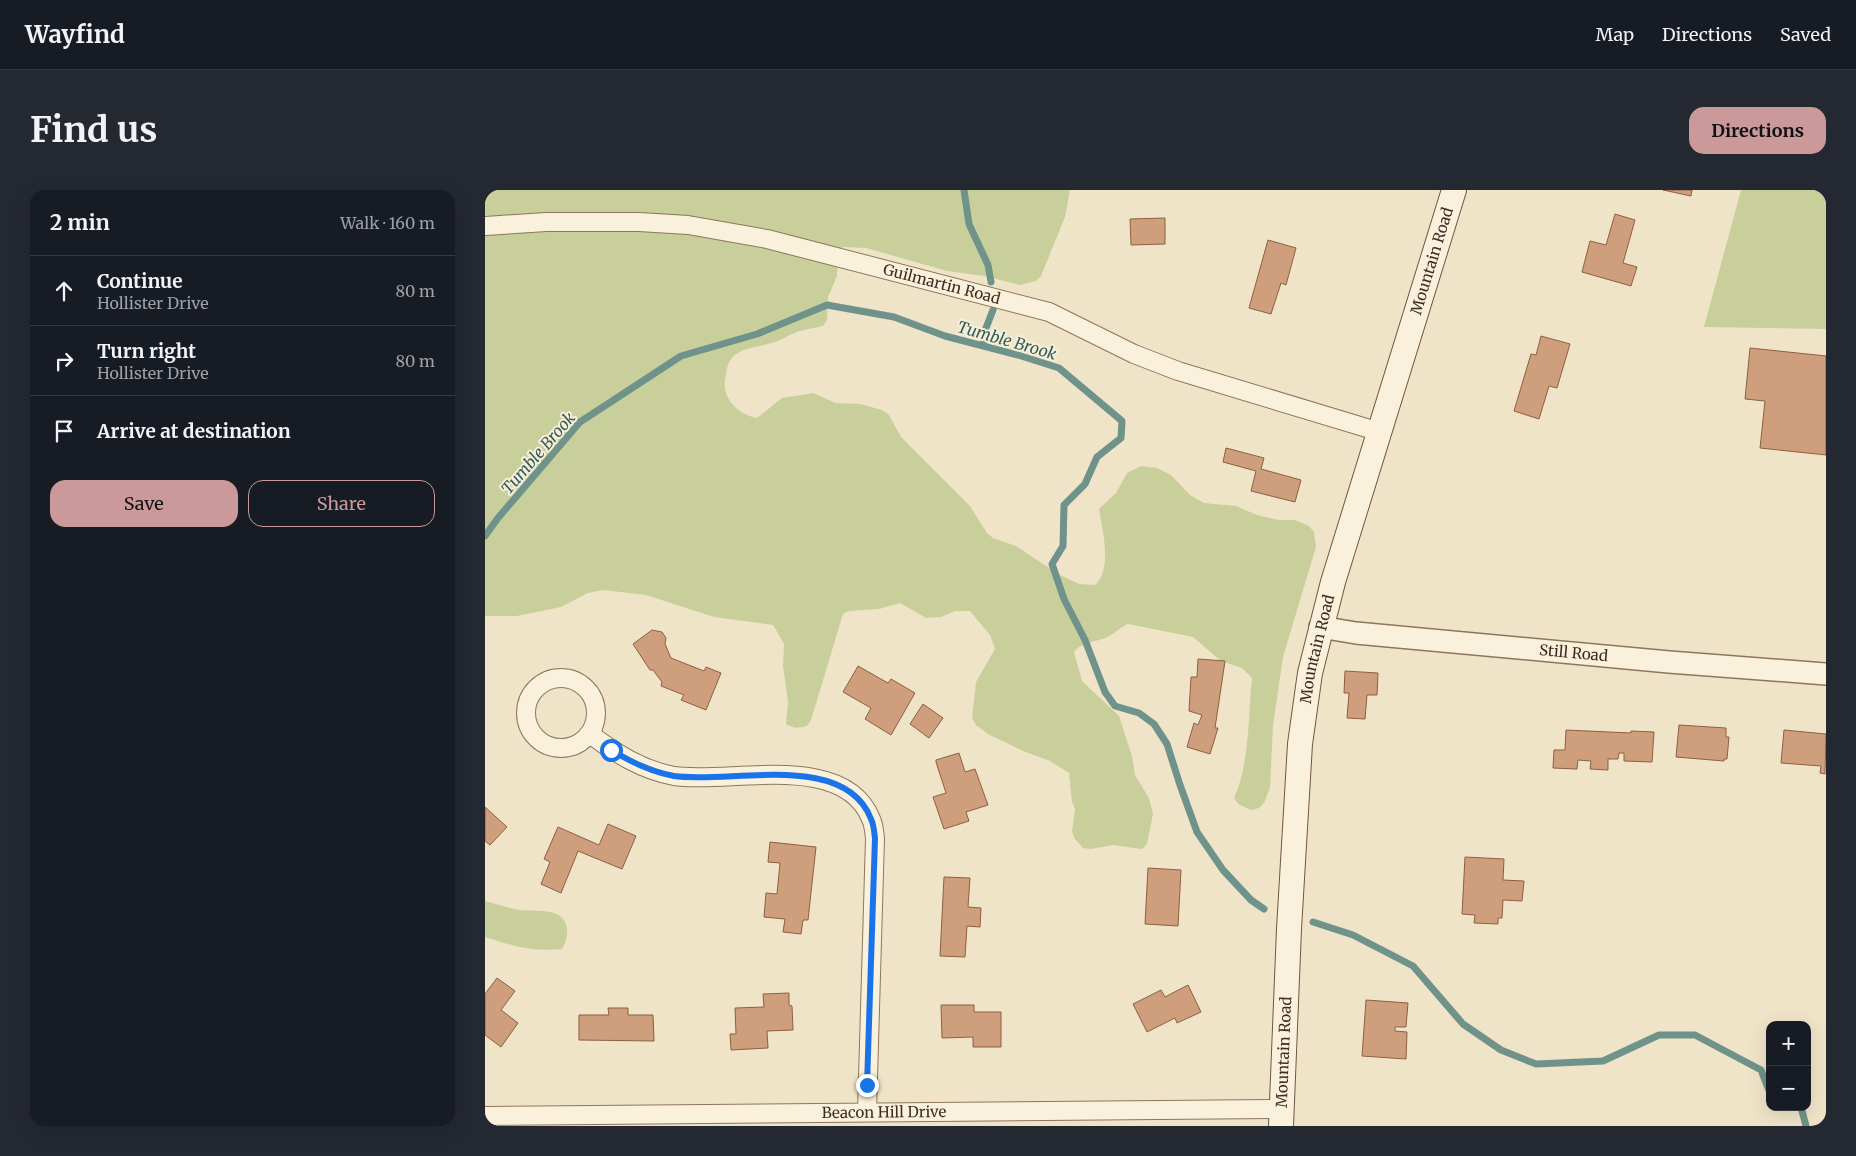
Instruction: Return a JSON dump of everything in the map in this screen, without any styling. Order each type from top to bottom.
[{"type":"main road","name":"Mountain Road","points":[[1281,1118],[1289,929],[1300,744],[1310,673],[1321,627],[1454,190]]},
{"type":"street","name":"Guilmartin Road","points":[[485,226],[546,222],[639,222],[688,225],[767,239],[1049,312],[1134,354],[1179,371],[1380,432]]},
{"type":"street","name":"Still Road","points":[[1321,627],[1366,634],[1669,662],[1826,674]]},
{"type":"street","points":[[569,678],[579,682],[588,690],[594,700],[595,724],[589,734],[581,742],[571,747],[559,748],[548,746],[538,740],[526,720],[529,697],[545,681],[569,678]]},
{"type":"street","points":[[589,734],[631,762],[655,771],[675,776],[698,777],[807,776],[823,779],[839,786],[866,808],[872,821],[875,838],[867,1112]]},
{"type":"street","name":"Beacon Hill Drive","points":[[485,1116],[802,1119],[867,1112],[1281,1118]]},
{"type":"green space","points":[[485,190],[1070,190],[1065,217],[1041,276],[1036,281],[1020,285],[984,276],[947,271],[866,248],[843,247],[838,252],[837,276],[828,297],[827,320],[823,326],[800,331],[776,342],[749,348],[736,354],[728,365],[725,381],[726,393],[738,410],[757,418],[782,398],[814,393],[835,403],[860,404],[882,410],[889,415],[901,437],[970,506],[987,533],[993,538],[1016,546],[1058,574],[1079,584],[1095,585],[1104,569],[1105,548],[1099,509],[1116,493],[1127,473],[1141,466],[1157,468],[1171,475],[1190,495],[1204,503],[1236,506],[1257,515],[1279,520],[1295,520],[1309,526],[1314,532],[1316,547],[1283,657],[1273,726],[1270,788],[1264,803],[1259,808],[1251,810],[1238,804],[1234,798],[1246,755],[1252,678],[1242,668],[1221,661],[1193,637],[1128,624],[1106,638],[1082,645],[1074,652],[1082,681],[1119,716],[1132,756],[1135,775],[1149,798],[1153,814],[1147,844],[1142,849],[1113,845],[1091,849],[1083,848],[1074,838],[1072,831],[1075,809],[1072,802],[1069,773],[1050,761],[1023,751],[988,734],[976,725],[972,718],[976,682],[995,649],[990,635],[970,611],[955,611],[941,617],[926,618],[900,603],[879,609],[849,611],[843,614],[811,720],[807,726],[796,728],[786,724],[788,702],[783,666],[784,644],[773,625],[714,617],[646,595],[603,590],[588,593],[561,607],[517,616],[485,616]]},
{"type":"green space","points":[[1741,190],[1826,190],[1826,329],[1704,327]]},
{"type":"green space","points":[[485,901],[519,910],[549,912],[561,917],[565,922],[567,930],[566,940],[562,949],[542,950],[523,948],[485,937]]},
{"type":"building","points":[[1663,190],[1692,190],[1691,196]]},
{"type":"building","points":[[1615,214],[1635,220],[1623,263],[1637,267],[1631,286],[1582,272],[1590,241],[1606,245]]},
{"type":"building","points":[[1165,218],[1165,244],[1131,245],[1130,219]]},
{"type":"building","points":[[1268,240],[1296,248],[1286,285],[1281,283],[1271,314],[1249,308]]},
{"type":"building","points":[[1541,336],[1570,344],[1557,388],[1549,386],[1539,419],[1514,411],[1531,354],[1536,355]]},
{"type":"building","points":[[1750,348],[1826,356],[1826,455],[1760,448],[1765,401],[1745,399]]},
{"type":"building","points":[[1226,448],[1264,458],[1261,469],[1301,480],[1295,502],[1251,491],[1256,471],[1223,462]]},
{"type":"building","points":[[652,630],[662,632],[666,638],[665,644],[671,658],[704,671],[706,667],[721,673],[706,710],[681,700],[684,695],[661,686],[662,682],[653,670],[650,670],[633,644]]},
{"type":"building","points":[[1198,659],[1225,661],[1215,728],[1218,728],[1210,754],[1187,747],[1194,723],[1198,725],[1202,715],[1189,711],[1191,677],[1197,677]]},
{"type":"building","points":[[858,666],[888,683],[891,679],[915,693],[891,735],[865,719],[871,708],[843,692]]},
{"type":"building","points":[[1345,671],[1378,673],[1377,695],[1367,695],[1365,719],[1347,718],[1349,693],[1344,693]]},
{"type":"building","points":[[923,704],[943,718],[929,738],[910,724]]},
{"type":"building","points":[[1679,725],[1726,728],[1726,737],[1729,737],[1727,759],[1724,759],[1724,761],[1676,757]]},
{"type":"building","points":[[1566,730],[1631,733],[1631,731],[1654,732],[1652,762],[1624,761],[1624,753],[1619,753],[1618,759],[1608,759],[1608,770],[1590,769],[1591,761],[1578,760],[1577,769],[1553,768],[1554,750],[1565,750]]},
{"type":"building","points":[[1784,730],[1826,734],[1825,774],[1820,773],[1821,766],[1781,763]]},
{"type":"building","points":[[959,753],[965,772],[975,769],[988,805],[966,812],[969,821],[944,829],[933,797],[946,793],[936,760]]},
{"type":"building","points":[[485,807],[507,827],[490,845],[485,841]]},
{"type":"building","points":[[608,824],[636,836],[622,869],[578,851],[561,893],[541,884],[550,862],[544,859],[558,827],[599,845]]},
{"type":"building","points":[[770,842],[816,847],[808,920],[803,920],[801,934],[783,932],[785,919],[764,917],[766,893],[777,894],[780,863],[768,862]]},
{"type":"building","points":[[1465,857],[1504,859],[1503,880],[1524,881],[1522,901],[1503,900],[1502,918],[1498,918],[1498,924],[1474,923],[1475,915],[1462,914]]},
{"type":"building","points":[[1148,868],[1181,870],[1178,926],[1145,924]]},
{"type":"building","points":[[944,877],[970,878],[968,907],[981,908],[980,927],[967,926],[965,957],[940,956]]},
{"type":"building","points":[[497,978],[515,991],[501,1010],[518,1023],[501,1047],[485,1035],[485,994]]},
{"type":"building","points":[[1188,985],[1201,1012],[1177,1023],[1175,1018],[1147,1032],[1133,1004],[1161,990],[1165,997]]},
{"type":"building","points":[[789,993],[789,1005],[792,1006],[793,1030],[767,1031],[768,1048],[731,1050],[730,1034],[736,1034],[735,1008],[764,1007],[763,994]]},
{"type":"building","points":[[1366,1000],[1408,1003],[1406,1027],[1395,1027],[1395,1031],[1407,1032],[1406,1059],[1362,1056]]},
{"type":"building","points":[[941,1005],[974,1005],[974,1012],[1001,1012],[1001,1047],[973,1047],[973,1037],[942,1038]]},
{"type":"building","points":[[608,1008],[628,1008],[628,1015],[653,1015],[654,1041],[579,1040],[579,1015],[609,1015]]},
{"type":"waterway","points":[[964,190],[969,224],[988,265],[991,282]]},
{"type":"waterway","name":"Tumble Brook","points":[[485,536],[498,518],[580,422],[681,356],[757,334],[827,305],[894,317],[945,336],[1059,368],[1122,421],[1121,438],[1097,457],[1085,484],[1064,505],[1063,546],[1052,564],[1064,599],[1085,640],[1105,692],[1115,706],[1139,713],[1154,724],[1167,744],[1197,832],[1223,870],[1251,900],[1264,909]]},
{"type":"waterway","points":[[983,346],[986,328],[993,310]]},
{"type":"waterway","name":"Tumble Brook","points":[[1313,922],[1353,935],[1413,966],[1463,1024],[1501,1050],[1536,1064],[1603,1061],[1659,1035],[1695,1035],[1761,1070],[1766,1083]]},
{"type":"waterway","name":"Tumble Brook","points":[[1802,1111],[1806,1126]]},
{"type":"route","points":[[611,750],[631,762],[675,776],[788,775],[823,779],[839,786],[866,808],[872,821],[875,838],[867,1085]]}]
